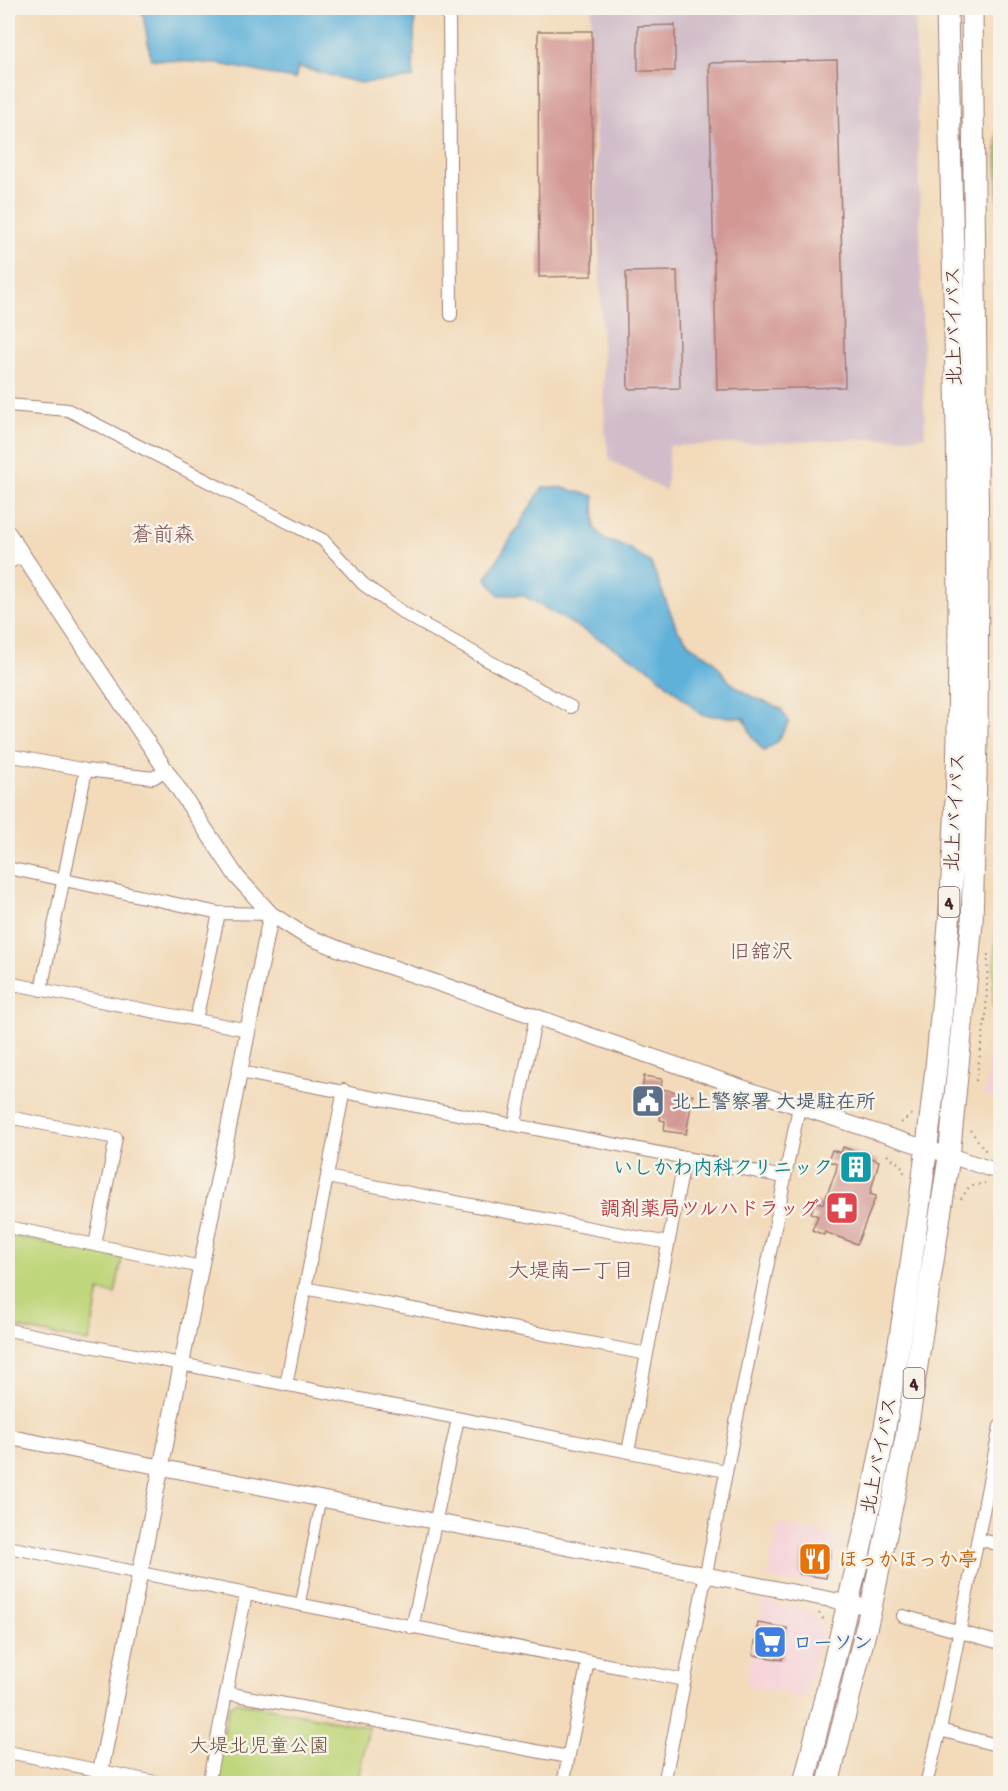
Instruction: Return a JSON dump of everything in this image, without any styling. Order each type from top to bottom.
[{"type":"highway","name":"北上バイパス","points":[[804,1784],[848,1603],[884,1434],[927,1149],[948,921],[958,738],[957,552],[947,8]]},
{"type":"highway","name":"北上バイパス","points":[[828,1784],[871,1608],[906,1437],[949,1156],[972,923],[977,739],[978,542],[972,8]]},
{"type":"street","points":[[449,8],[451,315]]},
{"type":"street","points":[[8,405],[68,410],[323,540],[363,584],[405,614],[571,707]]},
{"type":"street","points":[[8,533],[237,877],[271,914],[304,935],[344,951],[799,1107],[1000,1172]]},
{"type":"street","points":[[8,563],[23,556]]},
{"type":"street","points":[[8,755],[86,770],[153,778],[166,770]]},
{"type":"street","points":[[41,990],[86,770]]},
{"type":"street","points":[[8,868],[64,878],[219,913],[271,914]]},
{"type":"street","points":[[196,1020],[219,913]]},
{"type":"street","points":[[99,1777],[271,914]]},
{"type":"street","points":[[8,983],[248,1030]]},
{"type":"street","points":[[515,1123],[536,1015]]},
{"type":"street","points":[[240,1071],[784,1177]]},
{"type":"street","points":[[286,1385],[344,1090]]},
{"type":"street","points":[[664,1784],[799,1107]]},
{"type":"street","points":[[8,1117],[116,1138],[95,1245]]},
{"type":"street","points":[[628,1452],[685,1157]]},
{"type":"street","points":[[327,1177],[669,1243]]},
{"type":"street","points":[[8,1227],[201,1267]]},
{"type":"street","points":[[304,1287],[647,1354]]},
{"type":"street","points":[[8,1330],[726,1471]]},
{"type":"street","points":[[412,1628],[458,1419]]},
{"type":"street","points":[[926,1784],[940,1730],[999,1442],[1000,1426]]},
{"type":"street","points":[[8,1437],[871,1608]]},
{"type":"street","points":[[300,1605],[321,1499]]},
{"type":"street","points":[[979,1539],[1000,1545]]},
{"type":"street","points":[[8,1547],[684,1680]]},
{"type":"street","points":[[208,1784],[246,1594]]},
{"type":"street","points":[[903,1616],[1000,1643]]},
{"type":"street","points":[[563,1784],[588,1661]]},
{"type":"street","points":[[226,1693],[568,1756]]},
{"type":"street","points":[[940,1730],[1000,1746]]},
{"type":"street","points":[[8,1752],[99,1777],[165,1784]]},
{"type":"path","points":[[898,1125],[908,1120],[916,1109]]},
{"type":"path","points":[[887,1155],[901,1165],[907,1181]]},
{"type":"path","points":[[822,1598],[817,1611],[826,1624],[826,1630]]},
{"type":"shaded area","points":[[591,8],[915,8],[925,437],[669,446],[666,491],[610,460],[605,434]]},
{"type":"shaded area","points":[[992,1018],[1000,1019],[1000,1098],[985,1096]]},
{"type":"shaded area","points":[[778,1524],[841,1537],[834,1574],[819,1587],[768,1578]]},
{"type":"shaded area","points":[[763,1602],[813,1612],[822,1632],[805,1697],[746,1685]]},
{"type":"green space","points":[[1000,74],[1000,328],[996,75]]},
{"type":"green space","points":[[1000,829],[1000,1007],[993,1006]]},
{"type":"green space","points":[[8,1235],[122,1258],[115,1294],[99,1291],[89,1342],[8,1326]]},
{"type":"green space","name":"大堤北児童公園","points":[[236,1702],[369,1727],[357,1783],[214,1784],[229,1706]]},
{"type":"water","points":[[142,8],[415,8],[413,78],[360,83],[298,67],[295,79],[220,64],[151,59]]},
{"type":"water","points":[[543,487],[563,488],[594,496],[595,528],[605,540],[627,547],[651,563],[677,629],[691,646],[712,659],[730,682],[749,695],[781,709],[789,722],[777,742],[764,751],[753,738],[744,718],[702,715],[649,668],[523,595],[499,595],[486,578]]},
{"type":"building","points":[[675,25],[675,71],[638,71],[638,26]]},
{"type":"building","points":[[538,31],[592,31],[592,276],[539,277]]},
{"type":"building","points":[[837,60],[845,387],[717,390],[709,63]]},
{"type":"building","points":[[677,271],[680,388],[628,389],[626,272]]},
{"type":"building","points":[[644,1076],[662,1079],[661,1089],[693,1095],[686,1134],[664,1131],[665,1121],[660,1120],[661,1112],[640,1108]]},
{"type":"building","name":"調剤薬局ツルハドラッグ","points":[[843,1147],[879,1161],[870,1194],[876,1196],[857,1244],[825,1232],[824,1235],[812,1230],[818,1216],[811,1213],[815,1201],[823,1204],[836,1171],[837,1164],[828,1161],[832,1150],[841,1153]]},
{"type":"building","name":"ほっかほっか亭","points":[[818,1548],[831,1550],[826,1578],[799,1574],[802,1552],[817,1554]]},
{"type":"building","name":"ローソン","points":[[758,1623],[787,1628],[782,1660],[753,1655]]},
{"type":"place","name":"北上警察署 大堤駐在所","points":[[648,1101]]},
{"type":"place","name":"いしかわ内科クリニック","points":[[856,1167]]},
{"type":"place","name":"調剤薬局ツルハドラッグ","points":[[842,1208]]},
{"type":"place","name":"ほっかほっか亭","points":[[815,1559]]},
{"type":"place","name":"ローソン","points":[[770,1642]]},
{"type":"district","name":"蒼前森","points":[[163,534]]},
{"type":"district","name":"旧舘沢","points":[[761,951]]},
{"type":"district","name":"大堤南一丁目","points":[[571,1270]]}]
